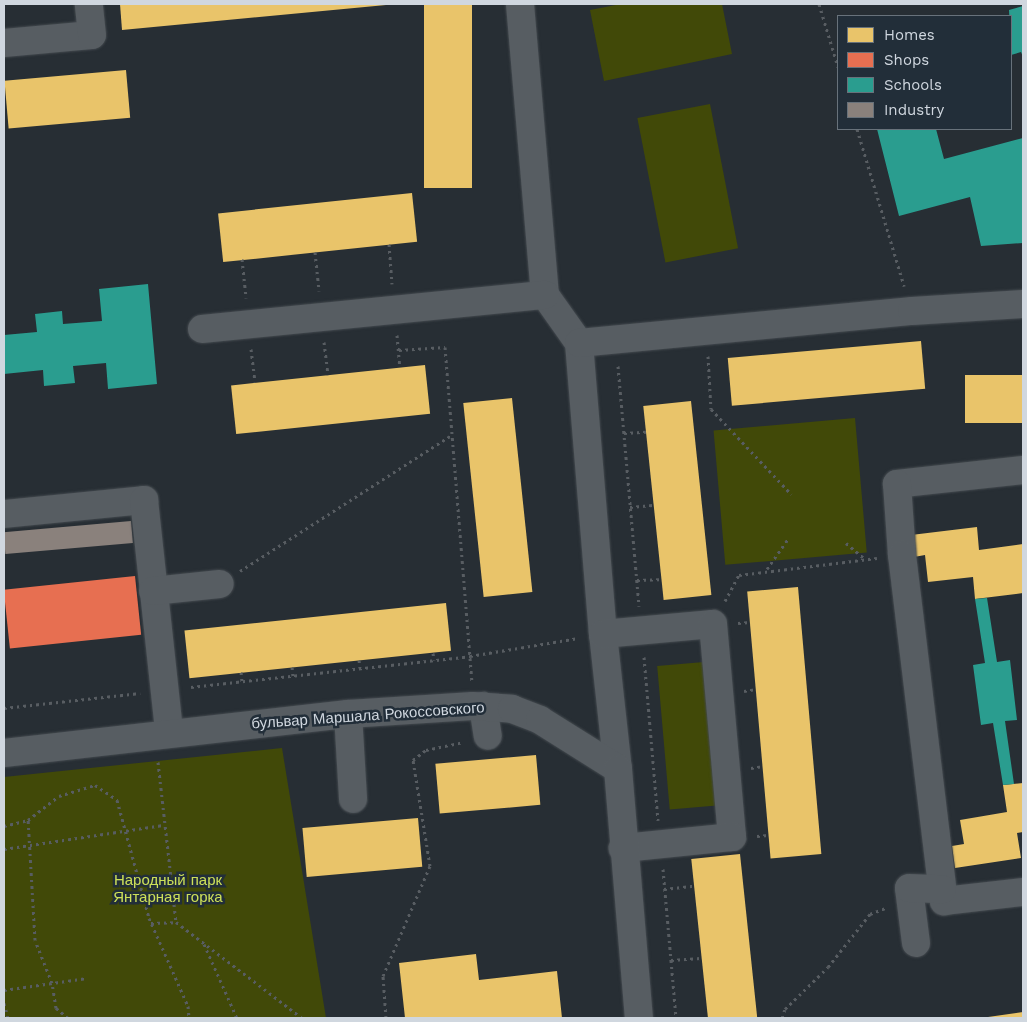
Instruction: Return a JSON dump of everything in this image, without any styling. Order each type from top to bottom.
[{"type":"street","points":[[4,43],[92,36],[89,4]]},
{"type":"street","points":[[520,4],[545,295],[579,344],[603,634],[618,769],[623,848],[639,1018]]},
{"type":"street","points":[[202,329],[545,295]]},
{"type":"street","points":[[579,344],[912,310],[1023,304]]},
{"type":"street","points":[[1023,470],[897,484],[902,555],[944,900],[1023,892]]},
{"type":"street","points":[[4,514],[144,500],[169,732]]},
{"type":"street","points":[[153,591],[220,584]]},
{"type":"street","points":[[603,634],[713,624],[732,837],[623,848]]},
{"type":"street","points":[[478,706],[488,736]]},
{"type":"street","name":"бульвар Маршала Рокоссовского","points":[[4,753],[169,732],[348,714],[478,706],[512,709],[540,720],[618,769]]},
{"type":"street","points":[[348,714],[352,799]]},
{"type":"street","points":[[916,943],[909,888],[942,889]]},
{"type":"path","points":[[819,4],[837,64]]},
{"type":"path","points":[[857,130],[912,310]]},
{"type":"path","points":[[707,331],[711,409],[791,494]]},
{"type":"path","points":[[616,340],[676,1018]]},
{"type":"path","points":[[399,350],[445,347],[470,656],[478,706]]},
{"type":"path","points":[[624,433],[646,432]]},
{"type":"path","points":[[220,584],[452,435]]},
{"type":"path","points":[[630,507],[653,505]]},
{"type":"path","points":[[767,570],[789,538]]},
{"type":"path","points":[[846,543],[866,560]]},
{"type":"path","points":[[713,624],[739,575],[767,570],[902,555]]},
{"type":"path","points":[[637,580],[660,579]]},
{"type":"path","points":[[4,708],[470,656],[603,634]]},
{"type":"path","points":[[433,653],[434,660]]},
{"type":"path","points":[[359,660],[360,668]]},
{"type":"path","points":[[292,667],[293,676]]},
{"type":"path","points":[[240,672],[242,682]]},
{"type":"path","points":[[386,1018],[383,976],[430,866],[413,760],[426,750],[488,736]]},
{"type":"path","points":[[158,760],[163,825],[176,922]]},
{"type":"path","points":[[4,826],[28,820],[60,796],[95,784],[117,800],[128,831],[151,923],[188,1006],[189,1018]]},
{"type":"path","points":[[28,820],[28,846],[35,940],[52,983],[56,1008],[68,1018]]},
{"type":"path","points":[[4,849],[163,825]]},
{"type":"path","points":[[664,889],[694,886]]},
{"type":"path","points":[[782,1018],[785,1010],[828,967],[870,914],[910,899]]},
{"type":"path","points":[[151,923],[176,922],[302,1018]]},
{"type":"path","points":[[204,943],[237,1018]]},
{"type":"path","points":[[670,960],[701,958]]},
{"type":"path","points":[[4,990],[87,978]]},
{"type":"path","points":[[4,1003],[6,1017]]},
{"type":"green space","points":[[621,4],[722,4],[732,54],[604,81],[590,10]]},
{"type":"green space","points":[[710,104],[738,248],[665,262],[637,118]]},
{"type":"green space","points":[[855,418],[867,552],[725,565],[714,430]]},
{"type":"green space","points":[[704,662],[717,805],[670,810],[657,666]]},
{"type":"green space","name":"Народный парк Янтарная горка","points":[[282,748],[326,1018],[4,1018],[4,777]]},
{"type":"building: Homes","points":[[120,4],[386,4],[386,5],[122,30]]},
{"type":"building: Homes","points":[[424,4],[472,4],[472,188],[424,188]]},
{"type":"building: Homes","points":[[126,70],[130,118],[9,128],[4,81]]},
{"type":"building: Homes","points":[[412,193],[417,242],[223,262],[218,213]]},
{"type":"building: Homes","points":[[921,341],[925,389],[732,406],[728,358]]},
{"type":"building: Homes","points":[[425,365],[430,414],[236,434],[231,385]]},
{"type":"building: Homes","points":[[965,375],[1023,375],[1023,423],[965,423]]},
{"type":"building: Homes","points":[[512,398],[532,592],[484,597],[463,403]]},
{"type":"building: Homes","points":[[691,401],[711,595],[664,600],[643,406]]},
{"type":"building: Homes","points":[[977,527],[979,550],[1023,544],[1023,593],[975,599],[973,577],[928,582],[925,555],[914,557],[911,535]]},
{"type":"building: Homes","points":[[798,587],[821,854],[771,858],[747,591]]},
{"type":"building: Homes","points":[[446,603],[451,651],[189,678],[184,630]]},
{"type":"building: Homes","points":[[536,755],[540,805],[440,814],[435,764]]},
{"type":"building: Homes","points":[[1023,783],[1023,832],[1017,833],[1021,858],[955,868],[952,846],[964,844],[960,820],[1007,812],[1003,785]]},
{"type":"building: Homes","points":[[418,818],[422,867],[307,877],[302,828]]},
{"type":"building: Homes","points":[[740,854],[757,1018],[708,1018],[691,859]]},
{"type":"building: Homes","points":[[476,954],[479,980],[557,971],[562,1018],[405,1018],[399,963]]},
{"type":"building: Homes","points":[[1023,1012],[1023,1018],[988,1018],[988,1017]]},
{"type":"building: Shops","points":[[135,576],[141,635],[10,648],[4,590]]},
{"type":"building: Schools","points":[[1023,6],[1023,57],[1021,52],[1012,55],[1012,15],[1009,15],[1009,10]]},
{"type":"building: Schools","points":[[877,130],[936,130],[944,159],[1023,138],[1023,243],[981,246],[970,197],[899,216]]},
{"type":"building: Schools","points":[[148,284],[157,384],[108,389],[106,363],[73,366],[75,383],[44,386],[43,370],[4,374],[4,335],[37,332],[35,314],[62,311],[63,324],[102,321],[99,289]]},
{"type":"building: Schools","points":[[987,598],[997,662],[1010,660],[1017,720],[1005,721],[1014,784],[1003,785],[993,723],[981,725],[973,665],[985,663],[975,599]]},
{"type":"building: Industry","points":[[131,521],[133,543],[5,554],[4,532]]}]
